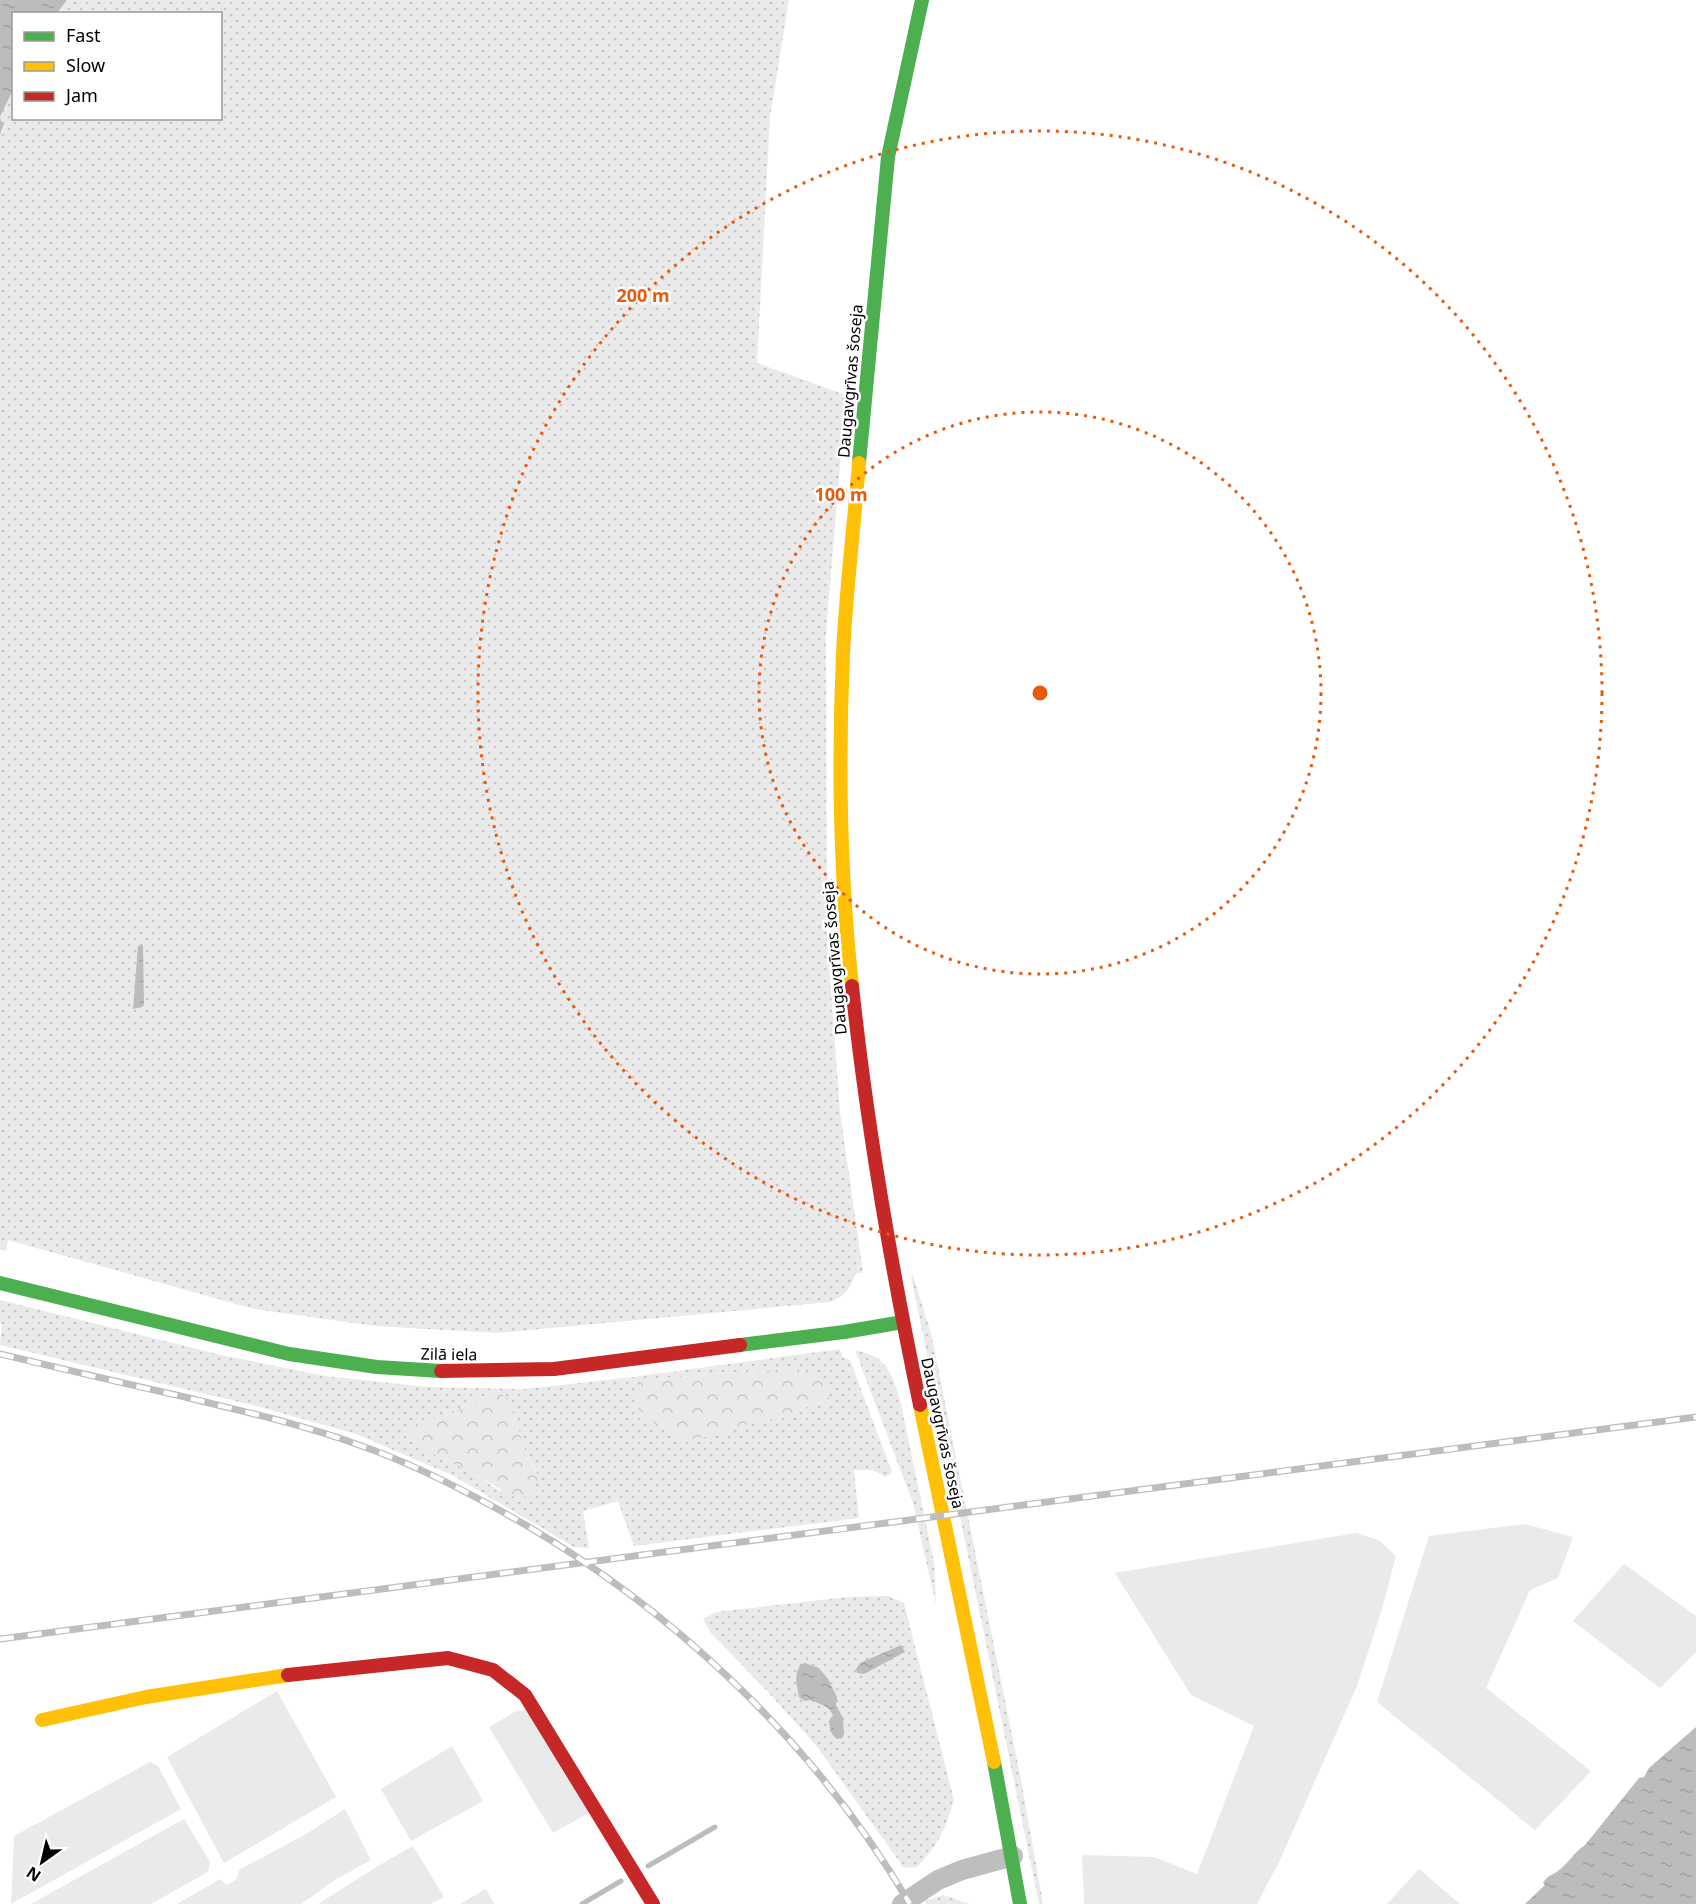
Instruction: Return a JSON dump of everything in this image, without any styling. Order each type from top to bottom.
[{"type":"main road","name":"Daugavgrīvas šoseja","points":[[922,0],[888,157],[866,388],[844,641],[841,752],[842,862],[850,972],[874,1161],[903,1322],[1013,1856],[1020,1904]]},
{"type":"main road","name":"Zilā iela","points":[[0,1283],[289,1354],[377,1367],[462,1372],[554,1369],[844,1332],[903,1322]]},
{"type":"main road","points":[[42,1720],[146,1697],[294,1674],[448,1658],[493,1670],[525,1695],[653,1904]]},
{"type":"street","points":[[902,1904],[938,1880],[962,1870],[1013,1856]]},
{"type":"green space","points":[[67,0],[789,0],[770,117],[757,363],[846,395],[826,633],[827,938],[840,1112],[863,1272],[855,1274],[849,1288],[839,1297],[830,1302],[497,1333],[375,1326],[254,1309],[8,1240],[6,1251],[0,1249],[0,135],[3,131],[0,117],[12,92],[12,120],[222,120],[222,12],[58,12]]},
{"type":"green space","points":[[911,1276],[913,1276],[931,1333],[1021,1780],[1043,1904],[1039,1904]]},
{"type":"green space","points":[[0,1300],[221,1355],[325,1376],[428,1387],[525,1389],[840,1349],[842,1357],[850,1360],[892,1472],[886,1477],[872,1470],[854,1470],[859,1518],[634,1546],[618,1501],[583,1511],[589,1548],[574,1547],[454,1476],[356,1434],[260,1407],[0,1345],[2,1324],[0,1324]],"holes":[[[797,1369],[829,1401],[788,1415],[753,1423],[643,1380]],[[487,1396],[509,1399],[525,1450],[538,1476],[500,1491],[471,1472],[446,1415]]]},
{"type":"green space","points":[[855,1350],[881,1361],[890,1373],[897,1390],[934,1562],[936,1605],[913,1503]]},
{"type":"green space","points":[[797,1369],[820,1378],[826,1386],[829,1401],[712,1436],[683,1440],[660,1428],[639,1410],[633,1395],[643,1380]]},
{"type":"green space","points":[[499,1393],[509,1399],[525,1450],[538,1477],[532,1494],[519,1500],[471,1472],[416,1446],[404,1434],[408,1427],[446,1415],[487,1396]]},
{"type":"green space","points":[[1525,1524],[1573,1537],[1558,1578],[1530,1590],[1486,1688],[1591,1771],[1535,1830],[1377,1702],[1429,1536]]},
{"type":"green space","points":[[1356,1533],[1379,1540],[1396,1556],[1382,1609],[1357,1686],[1280,1860],[1257,1904],[1084,1904],[1082,1855],[1154,1857],[1197,1874],[1254,1726],[1191,1695],[1115,1573]]},
{"type":"green space","points":[[1624,1564],[1696,1616],[1696,1652],[1660,1688],[1573,1621]]},
{"type":"green space","points":[[888,1596],[904,1603],[954,1800],[940,1836],[917,1867],[904,1868],[818,1748],[711,1633],[703,1619],[716,1612],[847,1597]]},
{"type":"green space","points":[[277,1691],[336,1797],[224,1863],[167,1757]]},
{"type":"green space","points":[[528,1710],[589,1813],[553,1833],[489,1727],[516,1711]]},
{"type":"green space","points":[[452,1746],[483,1801],[411,1841],[381,1789]]},
{"type":"green space","points":[[150,1762],[158,1766],[181,1809],[11,1904],[14,1836]]},
{"type":"green space","points":[[345,1809],[371,1860],[335,1880],[301,1904],[177,1904],[220,1879],[227,1885],[237,1879],[239,1870],[306,1834]]},
{"type":"green space","points":[[184,1819],[210,1862],[208,1872],[151,1904],[31,1904]]},
{"type":"green space","points":[[413,1846],[444,1897],[431,1904],[318,1904],[378,1866]]},
{"type":"green space","points":[[1419,1869],[1460,1904],[1387,1904]]},
{"type":"green space","points":[[486,1889],[494,1904],[460,1904]]},
{"type":"green space","points":[[943,1895],[969,1904],[926,1904],[925,1901]]},
{"type":"water","points":[[0,0],[67,0],[58,12],[12,12],[12,92],[0,117]]},
{"type":"water","points":[[0,117],[4,123],[0,135]]},
{"type":"water","points":[[143,945],[144,1005],[133,1009],[138,946]]},
{"type":"water","points":[[901,1645],[905,1652],[864,1674],[857,1673],[856,1669],[860,1663]]},
{"type":"water","points":[[805,1663],[819,1668],[828,1679],[837,1697],[836,1705],[843,1718],[844,1735],[842,1738],[837,1739],[830,1729],[829,1721],[833,1715],[829,1709],[799,1697],[796,1676],[801,1664]]},
{"type":"water","points":[[1696,1727],[1696,1904],[1525,1904],[1545,1885],[1543,1883],[1547,1878],[1562,1868],[1585,1845],[1639,1778],[1644,1777],[1649,1768]]},
{"type":"waterway","points":[[648,1866],[715,1827]]},
{"type":"waterway","points":[[582,1904],[621,1881]]},
{"type":"railway","points":[[0,1354],[189,1398],[338,1438],[393,1458],[442,1480],[553,1542],[614,1583],[672,1627],[727,1676],[779,1728],[827,1784],[871,1842],[910,1904]]},
{"type":"railway","points":[[0,1639],[1696,1417]]},
{"type":"traffic: fast","points":[[859,463],[888,157],[922,0]]},
{"type":"traffic: fast","points":[[0,1283],[289,1354],[377,1367],[441,1371]]},
{"type":"traffic: fast","points":[[740,1345],[903,1322]]},
{"type":"traffic: fast","points":[[994,1762],[1020,1904]]},
{"type":"traffic: slow","points":[[852,986],[841,820],[841,696],[844,630],[859,463]]},
{"type":"traffic: slow","points":[[920,1405],[994,1762]]},
{"type":"traffic: slow","points":[[42,1720],[146,1697],[288,1675]]},
{"type":"traffic: jam","points":[[852,986],[881,1196],[920,1405]]},
{"type":"traffic: jam","points":[[441,1371],[554,1369],[740,1345]]},
{"type":"traffic: jam","points":[[288,1675],[448,1658],[493,1670],[525,1695],[653,1904]]}]
